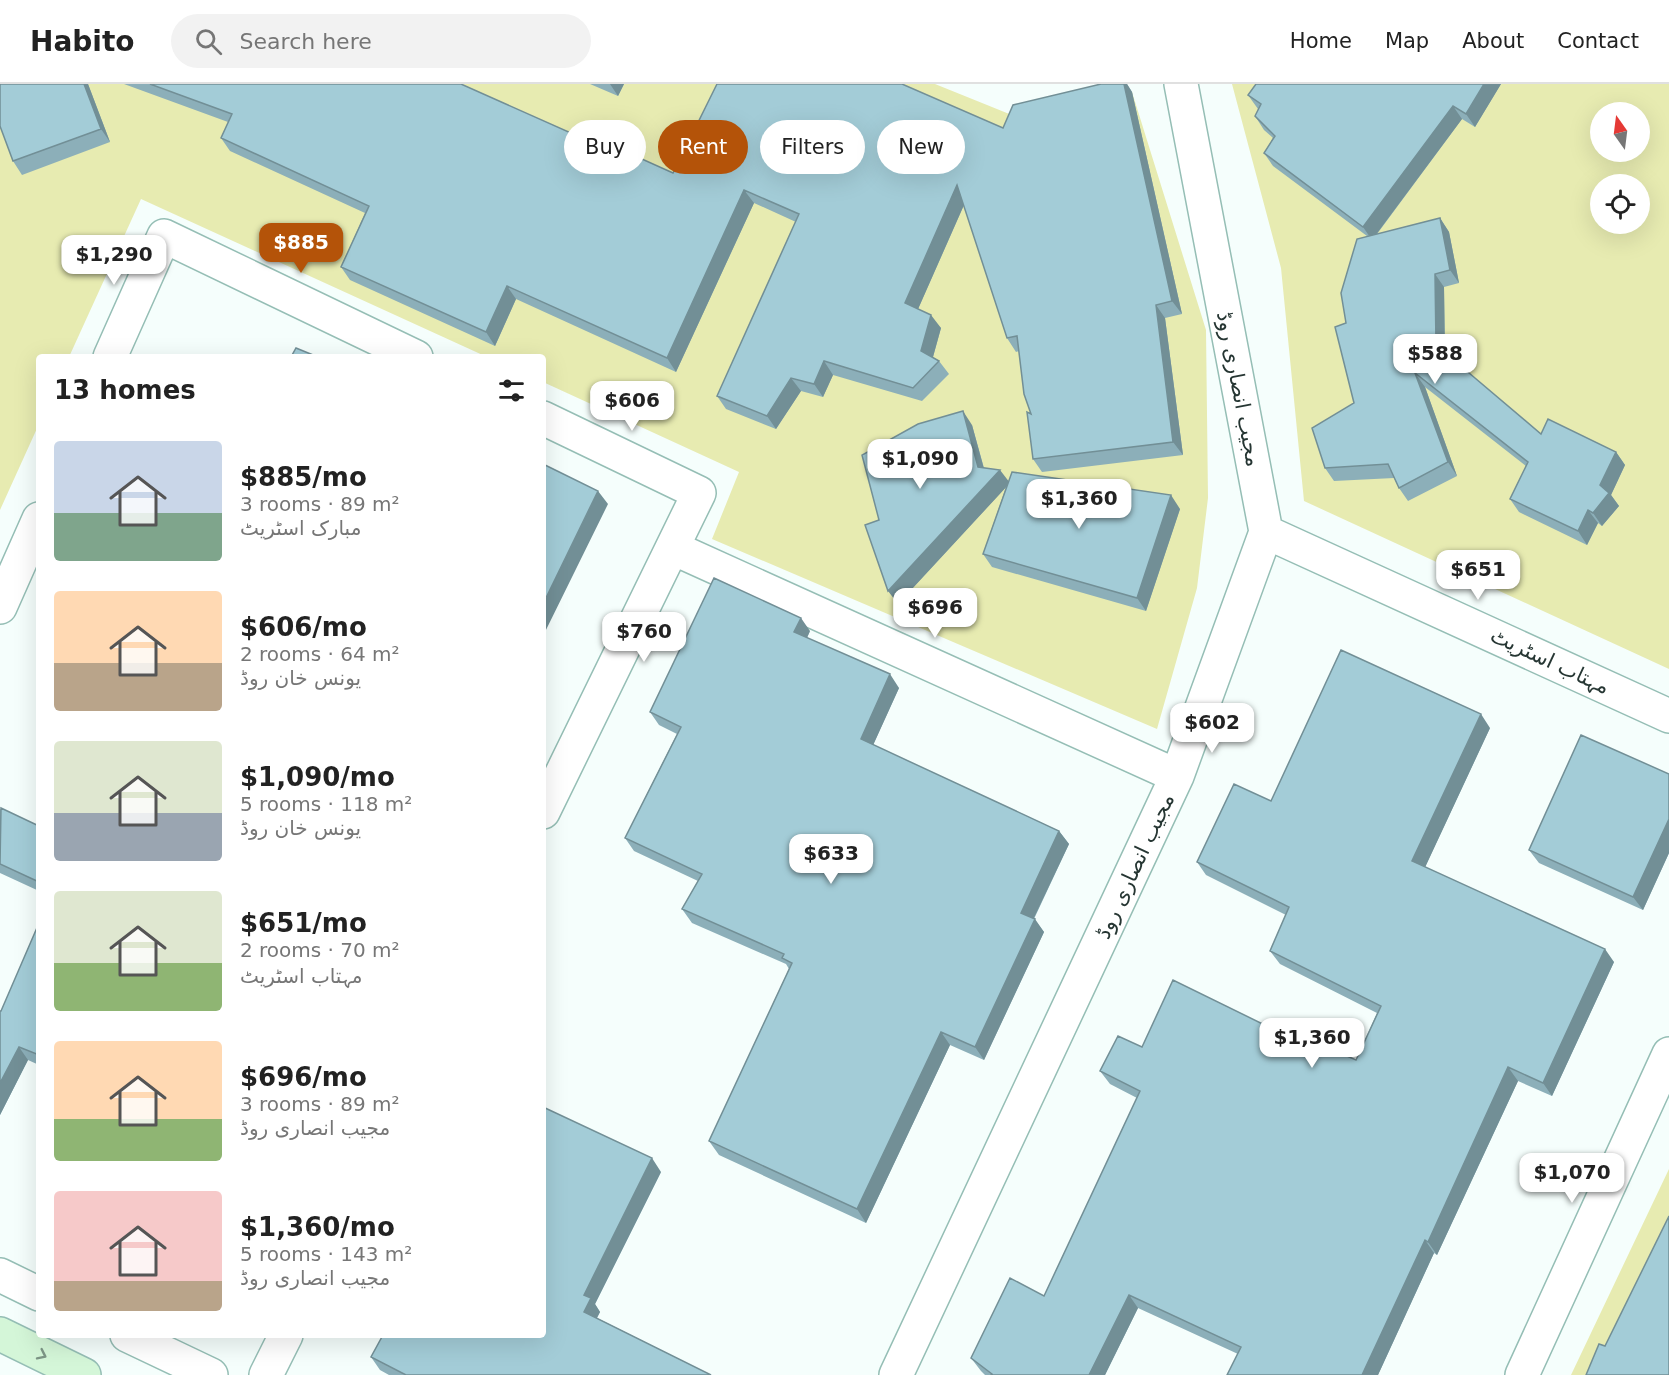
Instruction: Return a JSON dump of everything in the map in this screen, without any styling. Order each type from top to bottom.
[{"type":"main road","points":[[0,1334],[84,1375]]},
{"type":"street","name":"مجیب انصاری روڈ","points":[[896,1375],[1178,776],[1266,532],[1181,84]]},
{"type":"street","points":[[111,354],[164,236],[410,354]]},
{"type":"street","points":[[546,419],[699,493],[546,806]]},
{"type":"street","points":[[0,607],[36,526]]},
{"type":"street","name":"مہتاب اسٹریٹ","points":[[1266,532],[1669,716]]},
{"type":"street","points":[[673,548],[1178,776]]},
{"type":"street","points":[[1522,1375],[1669,1054]]},
{"type":"street","points":[[0,1275],[36,1293]]},
{"type":"street","points":[[133,1338],[211,1375]]},
{"type":"street","points":[[266,1375],[284,1338]]},
{"type":"green space","points":[[0,84],[935,84],[1022,119],[1132,92],[1206,330],[1208,498],[1197,588],[1157,729],[712,539],[739,472],[546,383],[546,354],[480,354],[141,199],[70,354],[36,354],[36,431],[0,510]]},
{"type":"green space","points":[[1232,84],[1669,84],[1669,669],[1304,501],[1281,268]]},
{"type":"green space","points":[[1669,1169],[1669,1375],[1571,1375]]},
{"type":"building","points":[[0,84],[84,84],[101,129],[13,161],[0,126]]},
{"type":"building","points":[[150,84],[461,84],[564,130],[564,174],[646,174],[646,161],[658,166],[658,174],[748,174],[748,120],[699,120],[717,84],[902,84],[1003,128],[1013,105],[1101,84],[1124,84],[1172,301],[1156,305],[1173,442],[1033,459],[1027,412],[1031,414],[1024,394],[1017,336],[1007,338],[957,185],[905,303],[931,315],[921,351],[939,361],[913,388],[824,361],[814,384],[791,378],[767,416],[717,396],[799,214],[744,190],[667,358],[507,286],[486,332],[341,267],[369,206],[221,138],[232,114]]},
{"type":"building","points":[[1256,84],[1484,84],[1466,114],[1453,106],[1363,227],[1264,153],[1275,136],[1255,116],[1261,104],[1248,95]]},
{"type":"building","points":[[1440,218],[1450,270],[1435,274],[1436,345],[1541,434],[1548,419],[1616,452],[1600,485],[1609,493],[1593,513],[1588,510],[1578,531],[1510,499],[1528,462],[1415,373],[1448,462],[1399,488],[1388,464],[1325,468],[1312,428],[1354,403],[1335,327],[1346,323],[1341,293],[1357,239]]},
{"type":"building","points":[[296,348],[311,354],[293,354]]},
{"type":"building","points":[[963,411],[978,467],[1000,470],[888,591],[865,525],[879,520],[862,455],[918,424]]},
{"type":"building","points":[[546,465],[598,491],[546,598]]},
{"type":"building","points":[[1012,472],[1171,495],[1137,598],[983,554]]},
{"type":"building","points":[[714,578],[801,618],[794,632],[890,674],[861,739],[1059,831],[1021,913],[1035,919],[975,1047],[941,1032],[857,1209],[709,1141],[792,963],[782,958],[784,954],[682,909],[702,874],[625,838],[681,727],[650,712]]},
{"type":"building","points":[[1341,650],[1481,714],[1412,861],[1605,949],[1543,1083],[1508,1067],[1428,1242],[1425,1240],[1362,1375],[1227,1375],[1241,1347],[1129,1295],[1089,1375],[991,1375],[971,1358],[1010,1278],[1044,1296],[1140,1091],[1100,1071],[1118,1036],[1142,1047],[1173,980],[1279,1032],[1281,1027],[1356,1060],[1381,1006],[1270,951],[1289,907],[1197,862],[1234,784],[1271,801]]},
{"type":"building","points":[[1581,735],[1669,774],[1669,819],[1633,897],[1529,850]]},
{"type":"building","points":[[1,808],[36,825],[36,881],[0,864]]},
{"type":"building","points":[[36,930],[36,1054],[19,1047],[0,1083],[1,1011]]},
{"type":"building","points":[[546,1108],[652,1158],[584,1295],[591,1298],[584,1312],[711,1375],[406,1375],[371,1357],[381,1338],[546,1338]]},
{"type":"building","points":[[1669,1216],[1669,1375],[1586,1375],[1599,1344],[1605,1346]]}]
